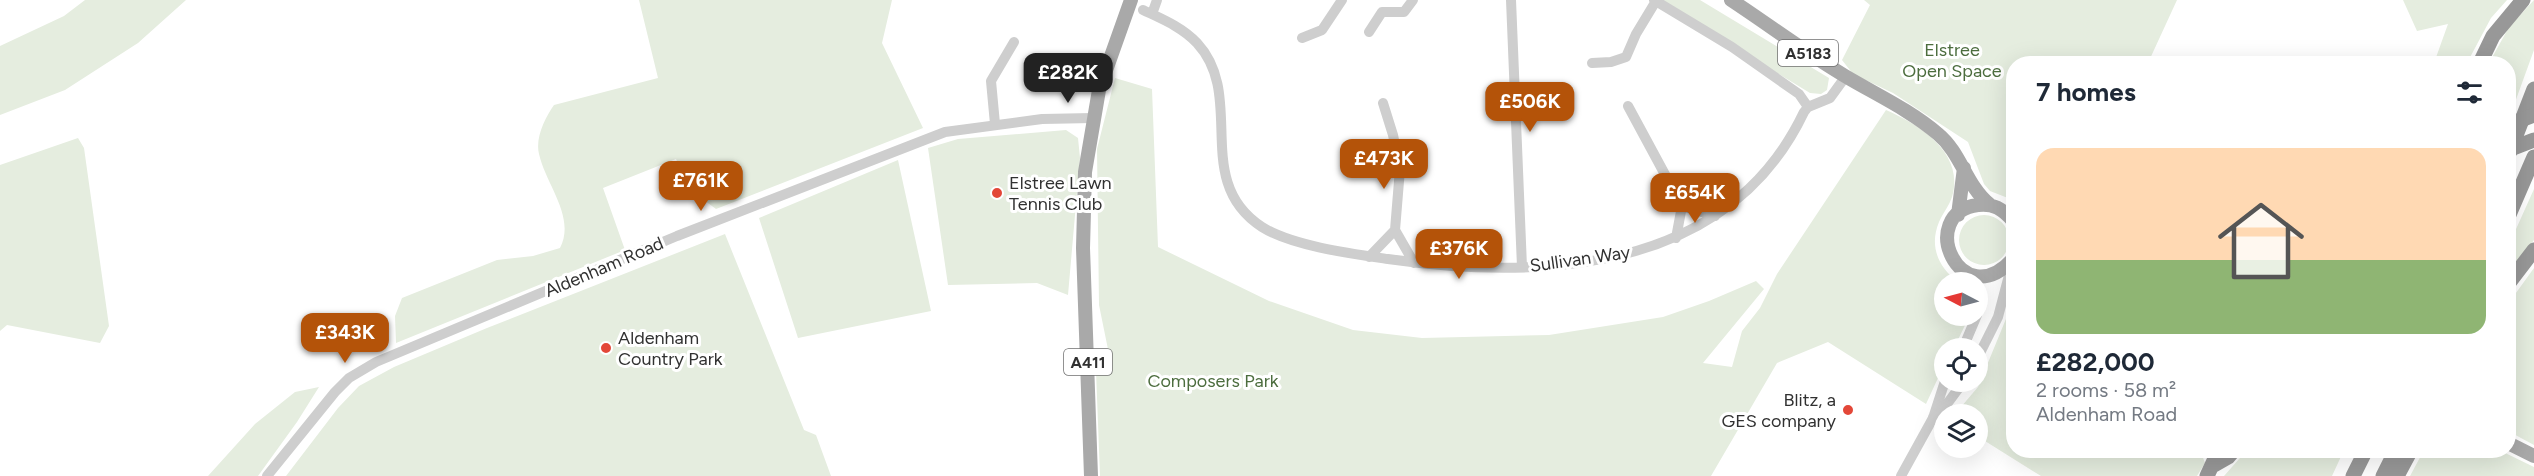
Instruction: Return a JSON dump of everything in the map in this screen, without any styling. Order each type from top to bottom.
[{"type":"highway","points":[[2483,56],[2493,36],[2521,1]]},
{"type":"highway","points":[[2516,135],[2534,89]]},
{"type":"highway","points":[[2516,121],[2534,115]]},
{"type":"highway","points":[[2516,147],[2534,140]]},
{"type":"highway","points":[[2516,199],[2534,157]]},
{"type":"highway","points":[[2516,274],[2534,250]]},
{"type":"highway","points":[[2210,470],[2227,458]]},
{"type":"highway","points":[[2346,476],[2354,458]]},
{"type":"highway","points":[[2353,476],[2362,458]]},
{"type":"highway","points":[[2383,476],[2392,458]]},
{"type":"highway","points":[[2397,476],[2407,458]]},
{"type":"main road","name":"A411","points":[[1091,476],[1083,248],[1085,172],[1093,118],[1107,62],[1131,0]]},
{"type":"main road","name":"A5183","points":[[1731,0],[1846,76],[1924,122],[1953,148],[1982,198],[1989,204]]},
{"type":"main road","points":[[1958,215],[1964,168]]},
{"type":"main road","points":[[1965,272],[1954,262],[1947,248],[1947,231],[1958,215],[1974,205],[1989,204],[2006,213]]},
{"type":"main road","points":[[1988,276],[1993,275],[2006,265]]},
{"type":"main road","points":[[2516,447],[2534,456]]},
{"type":"street","name":"Sullivan Way","points":[[1157,0],[1148,12],[1180,28],[1197,43],[1216,77],[1220,95],[1224,174],[1230,193],[1240,207],[1263,227],[1276,234],[1319,246],[1414,263],[1472,267],[1522,267],[1575,262],[1646,249],[1676,238],[1715,216],[1748,192],[1773,164],[1808,107],[1830,98],[1846,76]]},
{"type":"street","points":[[1302,38],[1322,30],[1342,0]]},
{"type":"street","points":[[1369,32],[1382,12],[1404,12],[1413,0]]},
{"type":"street","points":[[1511,0],[1522,267]]},
{"type":"street","points":[[1592,63],[1611,62],[1626,57],[1655,1],[1732,47],[1798,94],[1808,107]]},
{"type":"street","points":[[995,124],[990,81],[1014,42]]},
{"type":"street","points":[[1383,103],[1400,169],[1395,230],[1414,263]]},
{"type":"street","points":[[1629,106],[1682,206],[1676,238]]},
{"type":"street","name":"Aldenham Road","points":[[267,476],[341,385],[376,362],[677,236],[945,132],[1042,119],[1093,118]]},
{"type":"street","points":[[1682,206],[1715,216]]},
{"type":"street","points":[[1369,256],[1395,230]]},
{"type":"street","points":[[1988,338],[1998,317],[2006,287]]},
{"type":"street","points":[[1901,476],[1932,418],[1941,392]]},
{"type":"street","points":[[1932,418],[1944,408],[1956,392]]},
{"type":"green space","points":[[85,0],[186,0],[138,43],[65,90],[0,115],[0,46],[64,16]]},
{"type":"green space","points":[[639,0],[892,0],[882,43],[923,128],[716,209],[689,189],[676,159],[603,188],[625,250],[396,343],[395,316],[402,298],[497,260],[533,256],[560,248],[564,236],[564,225],[558,201],[539,154],[538,141],[542,128],[554,105],[658,78]]},
{"type":"green space","points":[[1657,0],[1700,0],[1829,78],[1827,90],[1821,94],[1810,93]]},
{"type":"green space","name":"Elstree Open Space","points":[[1864,0],[2177,0],[2151,56],[2006,56],[2006,197],[1990,191],[1984,184],[1968,142],[1893,93],[1853,74],[1842,60],[1870,5]]},
{"type":"green space","points":[[2403,0],[2507,0],[2491,18],[2471,56],[2437,56],[2448,24],[2417,31]]},
{"type":"green space","points":[[2534,0],[2534,50],[2516,100],[2516,56],[2493,56],[2509,27]]},
{"type":"green space","name":"Composers Park","points":[[1115,78],[1152,89],[1158,247],[1269,301],[1353,330],[1422,338],[1549,335],[1663,317],[1756,281],[1764,289],[1703,363],[1732,367],[1742,331],[1760,308],[1777,274],[1886,110],[1912,124],[1937,143],[1946,154],[1952,167],[1954,181],[1952,197],[1939,222],[1935,239],[1937,255],[1947,272],[1934,272],[1934,326],[1965,326],[1959,338],[1934,338],[1934,387],[1926,404],[1828,342],[1777,363],[1711,476],[1100,476],[1096,371],[1112,369],[1099,305],[1097,149]]},
{"type":"green space","name":"Elstree Lawn Tennis Club","points":[[1066,130],[1078,138],[1080,158],[1068,295],[1037,283],[948,285],[928,148],[958,139]]},
{"type":"green space","points":[[78,138],[84,148],[109,326],[100,343],[7,325],[0,331],[0,165]]},
{"type":"green space","points":[[898,160],[931,311],[798,338],[759,218]]},
{"type":"green space","points":[[2534,189],[2534,240],[2516,264],[2516,229]]},
{"type":"green space","points":[[1984,215],[1994,217],[2005,226],[2006,252],[1998,261],[1984,265],[1974,263],[1963,254],[1959,240],[1961,230],[1970,219]]},
{"type":"green space","name":"Aldenham Country Park","points":[[725,234],[804,430],[816,435],[831,476],[286,476],[338,408],[359,386],[394,367],[487,328]]},
{"type":"green space","points":[[2534,268],[2534,445],[2516,435],[2516,293]]},
{"type":"green space","points":[[2006,319],[2006,454],[1988,443],[1988,404],[1964,404],[1974,392],[1988,392],[1988,363]]},
{"type":"green space","points":[[319,387],[258,476],[208,476],[255,424],[295,392]]},
{"type":"green space","points":[[2012,458],[2203,458],[2205,463],[2197,476],[2041,476]]},
{"type":"green space","points":[[2240,458],[2340,458],[2332,476],[2224,476]]},
{"type":"green space","points":[[2420,458],[2515,458],[2534,467],[2534,476],[2410,476]]},
{"type":"place","name":"Elstree Lawn Tennis Club","points":[[997,193]]},
{"type":"place","name":"Aldenham Country Park","points":[[606,348]]},
{"type":"place","name":"Blitz, a GES company","points":[[1848,410]]}]
